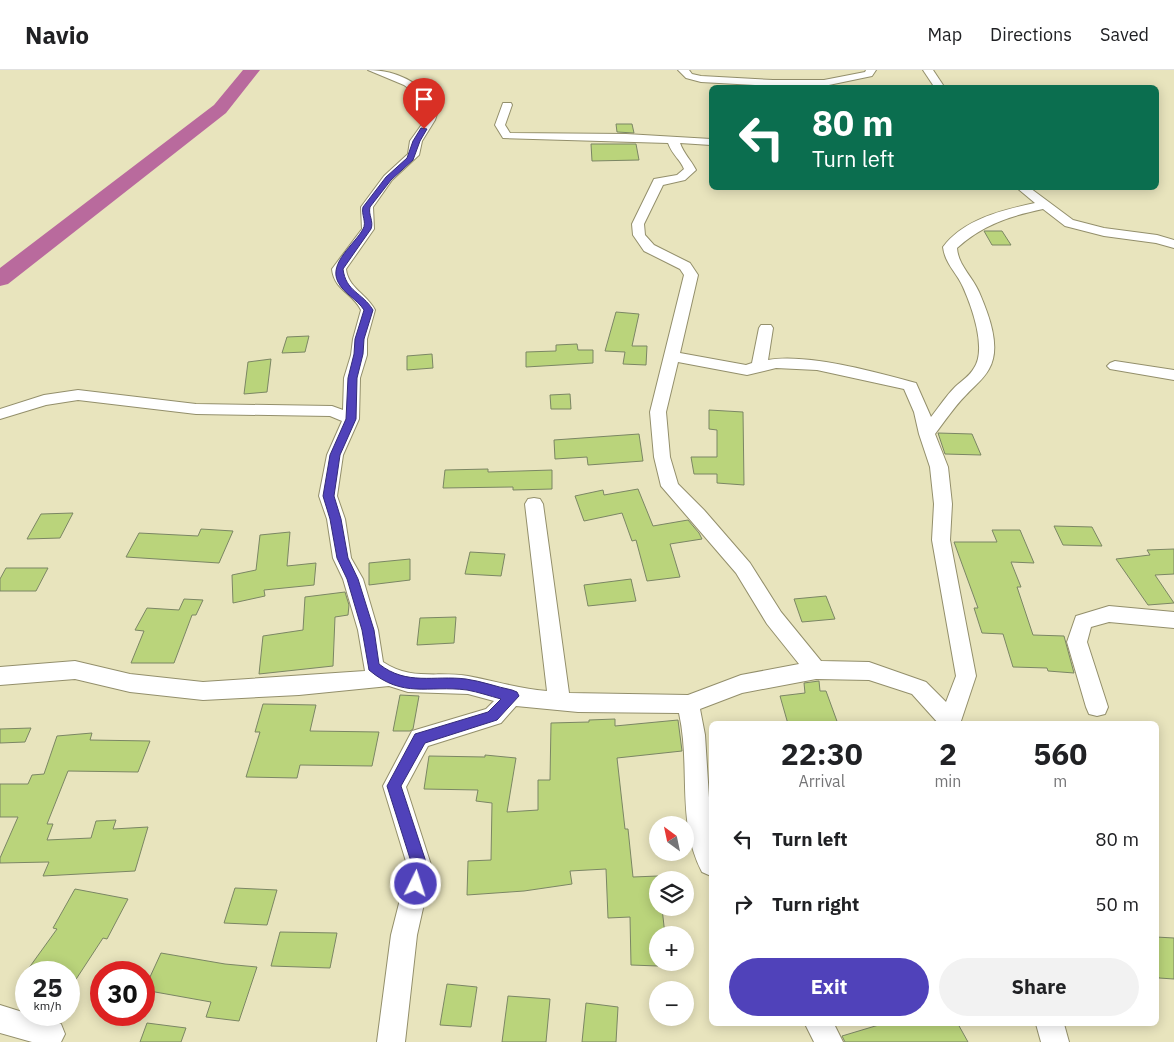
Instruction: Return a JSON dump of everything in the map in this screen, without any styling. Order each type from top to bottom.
[{"type":"street","points":[[373,70],[388,73],[402,80],[427,99],[434,108],[430,120],[416,141],[413,155],[388,178],[367,207],[365,212],[369,224],[368,229],[339,269],[340,280],[344,287],[364,304],[368,310],[352,378],[351,419],[335,455],[328,496],[336,519],[342,558],[352,579],[368,630],[373,667],[387,678]]},
{"type":"street","points":[[683,70],[690,76],[702,79],[773,83],[833,82],[869,74],[871,70]]},
{"type":"street","points":[[928,70],[938,85]]},
{"type":"street","points":[[507,105],[500,126],[507,136],[598,137],[709,142]]},
{"type":"street","points":[[673,140],[678,154],[687,163],[690,170],[681,178],[658,182],[638,224],[639,235],[649,248],[685,266],[691,275],[658,412],[662,457],[670,486],[698,515],[743,568],[774,618],[816,670]]},
{"type":"street","points":[[1026,190],[1069,223],[1104,232],[1157,239],[1174,244]]},
{"type":"street","points":[[927,434],[960,391],[974,380],[985,363],[987,345],[981,316],[970,286],[957,270],[950,256],[950,247],[960,237],[984,221],[1008,212],[1046,205]]},
{"type":"street","points":[[759,366],[766,328]]},
{"type":"street","points":[[670,356],[747,370],[776,363],[816,365],[910,386],[922,412],[927,434],[940,467],[943,504],[941,540],[966,676],[950,721]]},
{"type":"street","points":[[1115,366],[1174,375]]},
{"type":"street","points":[[0,414],[44,400],[78,395],[196,409],[332,411],[351,419]]},
{"type":"street","points":[[534,504],[559,701]]},
{"type":"street","points":[[1097,707],[1077,642],[1083,622],[1109,614],[1174,620]]},
{"type":"street","points":[[0,676],[75,670],[130,683],[203,691],[299,686],[387,678],[411,684],[466,685],[512,696],[559,701],[688,704],[741,684],[816,670],[869,671],[919,688],[949,721]]},
{"type":"street","points":[[391,1042],[404,935],[420,868],[394,786],[420,738],[493,716],[512,696]]},
{"type":"street","points":[[688,704],[694,736],[694,776],[700,829],[709,862]]},
{"type":"street","points":[[0,1019],[51,1034],[46,1042]]},
{"type":"street","points":[[820,1026],[828,1042]]},
{"type":"street","points":[[1051,1026],[1055,1042]]},
{"type":"building","points":[[616,124],[632,124],[634,133],[617,132]]},
{"type":"building","points":[[591,144],[636,144],[639,160],[592,161]]},
{"type":"building","points":[[984,231],[1002,231],[1011,245],[992,245]]},
{"type":"building","points":[[616,312],[639,314],[632,346],[647,346],[646,365],[623,364],[625,352],[605,351]]},
{"type":"building","points":[[309,336],[305,352],[282,353],[287,337]]},
{"type":"building","points":[[577,344],[578,350],[593,350],[593,363],[526,367],[526,352],[556,351],[556,345]]},
{"type":"building","points":[[432,354],[433,368],[407,370],[407,356]]},
{"type":"building","points":[[271,359],[267,392],[244,394],[248,362]]},
{"type":"building","points":[[570,394],[571,409],[551,409],[550,395]]},
{"type":"building","points":[[709,410],[743,412],[744,485],[717,483],[717,474],[694,474],[691,457],[717,457],[717,430],[709,429]]},
{"type":"building","points":[[938,433],[972,434],[981,455],[945,454]]},
{"type":"building","points":[[639,434],[643,461],[588,465],[587,457],[555,459],[554,440]]},
{"type":"building","points":[[488,469],[488,472],[552,470],[552,489],[513,490],[513,487],[443,488],[445,470]]},
{"type":"building","points":[[638,489],[653,526],[688,520],[702,539],[670,544],[680,577],[647,581],[636,540],[632,541],[622,513],[584,521],[575,496],[603,490],[604,495]]},
{"type":"building","points":[[73,513],[60,538],[27,539],[41,514]]},
{"type":"building","points":[[1054,526],[1092,527],[1102,546],[1063,545]]},
{"type":"building","points":[[201,529],[233,531],[219,563],[126,557],[139,533],[198,536]]},
{"type":"building","points":[[992,530],[1020,530],[1034,563],[1011,562],[1021,587],[1017,587],[1033,635],[1064,636],[1074,673],[1048,671],[1047,668],[1013,667],[1003,634],[982,633],[974,608],[978,608],[954,542],[997,542]]},
{"type":"building","points":[[290,532],[287,566],[316,563],[314,585],[264,590],[265,596],[233,603],[232,575],[256,570],[260,535]]},
{"type":"building","points":[[1174,549],[1174,574],[1155,575],[1174,603],[1148,605],[1116,559],[1150,555],[1147,550]]},
{"type":"building","points":[[470,552],[505,554],[501,576],[465,574]]},
{"type":"building","points":[[410,559],[410,580],[369,585],[369,563]]},
{"type":"building","points":[[6,568],[48,568],[36,591],[0,591],[0,579]]},
{"type":"building","points":[[631,579],[636,601],[588,606],[584,585]]},
{"type":"building","points":[[345,592],[349,605],[348,615],[335,617],[333,666],[259,674],[263,636],[303,630],[305,597]]},
{"type":"building","points":[[826,596],[835,619],[802,622],[794,599]]},
{"type":"building","points":[[184,599],[203,600],[196,615],[192,615],[174,663],[131,663],[144,631],[135,630],[147,608],[179,610]]},
{"type":"building","points":[[456,617],[454,643],[417,645],[420,618]]},
{"type":"building","points":[[819,681],[820,691],[826,691],[837,721],[787,721],[780,696],[805,693],[804,683]]},
{"type":"building","points":[[400,695],[419,696],[413,729],[410,731],[393,731]]},
{"type":"building","points":[[263,704],[316,705],[310,731],[379,732],[372,766],[300,765],[297,778],[246,777],[260,732],[255,732]]},
{"type":"building","points":[[615,719],[615,726],[678,720],[682,751],[617,758],[625,829],[628,829],[633,877],[649,876],[649,916],[663,916],[664,926],[649,926],[649,966],[631,965],[630,917],[608,918],[606,869],[570,871],[572,884],[524,891],[467,895],[468,861],[491,860],[492,803],[476,801],[478,790],[424,789],[429,756],[485,757],[485,755],[516,758],[507,812],[538,810],[538,780],[550,780],[551,723],[589,722],[589,720]]},
{"type":"building","points":[[31,728],[25,742],[0,743],[0,729]]},
{"type":"building","points":[[92,733],[90,740],[150,741],[138,772],[68,771],[47,824],[53,824],[47,840],[91,838],[96,821],[116,820],[113,829],[148,827],[135,871],[43,876],[49,862],[0,863],[0,858],[18,817],[0,817],[0,784],[28,784],[32,775],[44,774],[57,736]]},
{"type":"building","points":[[235,888],[277,890],[267,925],[224,923]]},
{"type":"building","points":[[75,889],[128,899],[107,939],[103,938],[80,973],[80,961],[34,961],[57,929],[53,928]]},
{"type":"building","points":[[280,932],[337,933],[330,968],[271,966]]},
{"type":"building","points":[[1159,937],[1174,938],[1174,979],[1159,978]]},
{"type":"building","points":[[161,953],[225,964],[257,967],[239,1021],[206,1017],[211,1002],[155,992],[155,966]]},
{"type":"building","points":[[447,984],[477,987],[471,1027],[440,1025]]},
{"type":"building","points":[[508,996],[550,999],[546,1042],[502,1042]]},
{"type":"building","points":[[586,1003],[618,1007],[616,1042],[582,1042]]},
{"type":"building","points":[[155,1024],[186,1028],[181,1042],[140,1042],[146,1026],[155,1026]]},
{"type":"building","points":[[875,1026],[959,1026],[968,1042],[845,1042],[842,1036]]},
{"type":"waterway","points":[[0,279],[220,109],[252,70]]},
{"type":"route","points":[[416,884],[420,868],[394,786],[420,738],[493,716],[512,696],[466,685],[411,684],[387,678],[373,667],[368,630],[352,579],[342,558],[336,519],[328,496],[335,455],[351,419],[352,378],[368,310],[364,304],[344,287],[340,280],[339,269],[368,229],[369,224],[365,212],[367,207],[388,178],[413,155],[416,141],[424,129]]}]
